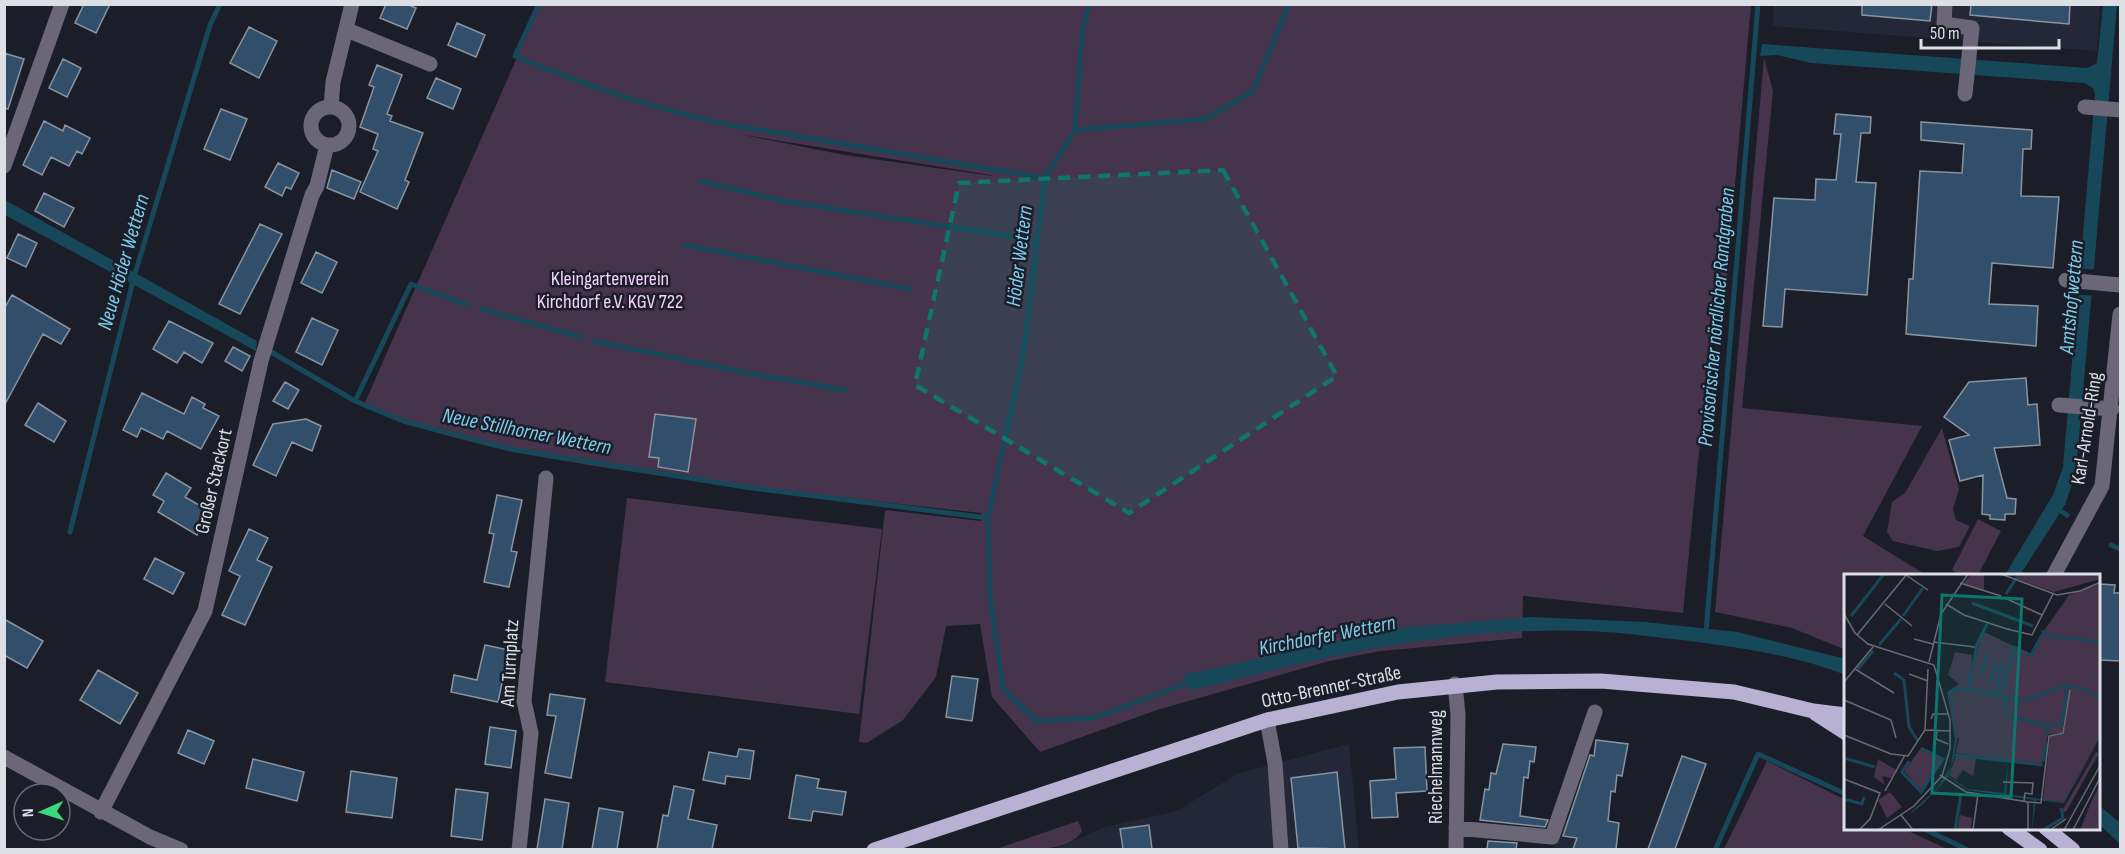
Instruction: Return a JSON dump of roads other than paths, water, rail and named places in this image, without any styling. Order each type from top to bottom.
[{"type":"main road","name":"Otto-Brenner-Straße","points":[[874,849],[1267,720],[1356,699],[1455,684],[1528,681],[1651,684],[1734,692],[1813,711],[1844,715]]},
{"type":"main road","name":"Otto-Brenner-Straße","points":[[1813,711],[1844,732]]},
{"type":"main road","points":[[2012,830],[2040,849]]},
{"type":"main road","points":[[2049,830],[2073,849]]},
{"type":"street","points":[[4,166],[62,4]]},
{"type":"street","points":[[331,107],[333,82],[352,4]]},
{"type":"street","points":[[1946,4],[1944,24],[1972,28],[1966,89]]},
{"type":"street","points":[[347,30],[430,64]]},
{"type":"street","points":[[2085,106],[2117,109]]},
{"type":"street","points":[[331,107],[344,113],[349,127],[342,141],[327,145],[315,139],[310,125],[317,112],[331,107]]},
{"type":"street","name":"Großer Stackort","points":[[101,812],[205,611],[261,361],[312,195],[317,186],[327,145]]},
{"type":"street","points":[[2066,280],[2121,285]]},
{"type":"street","name":"Karl-Arnold-Ring","points":[[2055,574],[2102,486],[2119,364],[2121,314]]},
{"type":"street","points":[[2060,405],[2112,409]]},
{"type":"street","name":"Am Turnplatz","points":[[519,849],[531,733],[524,701],[546,477]]},
{"type":"street","name":"Riechelmannweg","points":[[1455,684],[1458,715],[1456,849]]},
{"type":"street","points":[[1456,828],[1552,837],[1595,711]]},
{"type":"street","points":[[1267,720],[1275,763],[1281,849]]},
{"type":"street","points":[[4,757],[101,812],[150,837],[181,849]]},
{"type":"waterway","name":"Neue Höder Wettern","points":[[70,532],[134,277],[210,25],[220,4]]},
{"type":"waterway","points":[[539,4],[515,56],[645,104],[726,124],[1045,178]]},
{"type":"waterway","name":"Höder Wettern","points":[[1089,4],[1082,33],[1075,130],[1045,178],[1023,356],[988,518],[990,598],[1003,688],[1036,721],[1094,718],[1193,681]]},
{"type":"waterway","points":[[1075,130],[1205,119],[1253,91],[1289,4]]},
{"type":"waterway","name":"Provisorischer nördlicher Randgraben","points":[[1706,632],[1758,4]]},
{"type":"waterway","points":[[701,181],[783,201],[1036,240]]},
{"type":"waterway","points":[[685,245],[909,289]]},
{"type":"waterway","points":[[355,401],[411,284],[468,305]]},
{"type":"waterway","points":[[482,309],[581,337]]},
{"type":"waterway","points":[[594,341],[742,372],[845,390]]},
{"type":"waterway","name":"Neue Stillhorner Wettern","points":[[266,349],[355,401],[403,421],[510,449],[745,487],[988,518]]},
{"type":"waterway","points":[[2056,508],[2067,515]]},
{"type":"waterway","points":[[2111,545],[2120,549]]},
{"type":"waterway","points":[[1715,850],[1758,754],[1844,793]]},
{"type":"waterway","points":[[1926,830],[1968,850]]},
{"type":"park label","name":"Kleingartenverein Kirchdorf e.V. KGV 722","points":[[610,290]]},
{"type":"water label","name":"Amtshofwettern","points":[[2071,297]]},
{"type":"water label","name":"Kirchdorfer Wettern","points":[[1327,635]]}]
